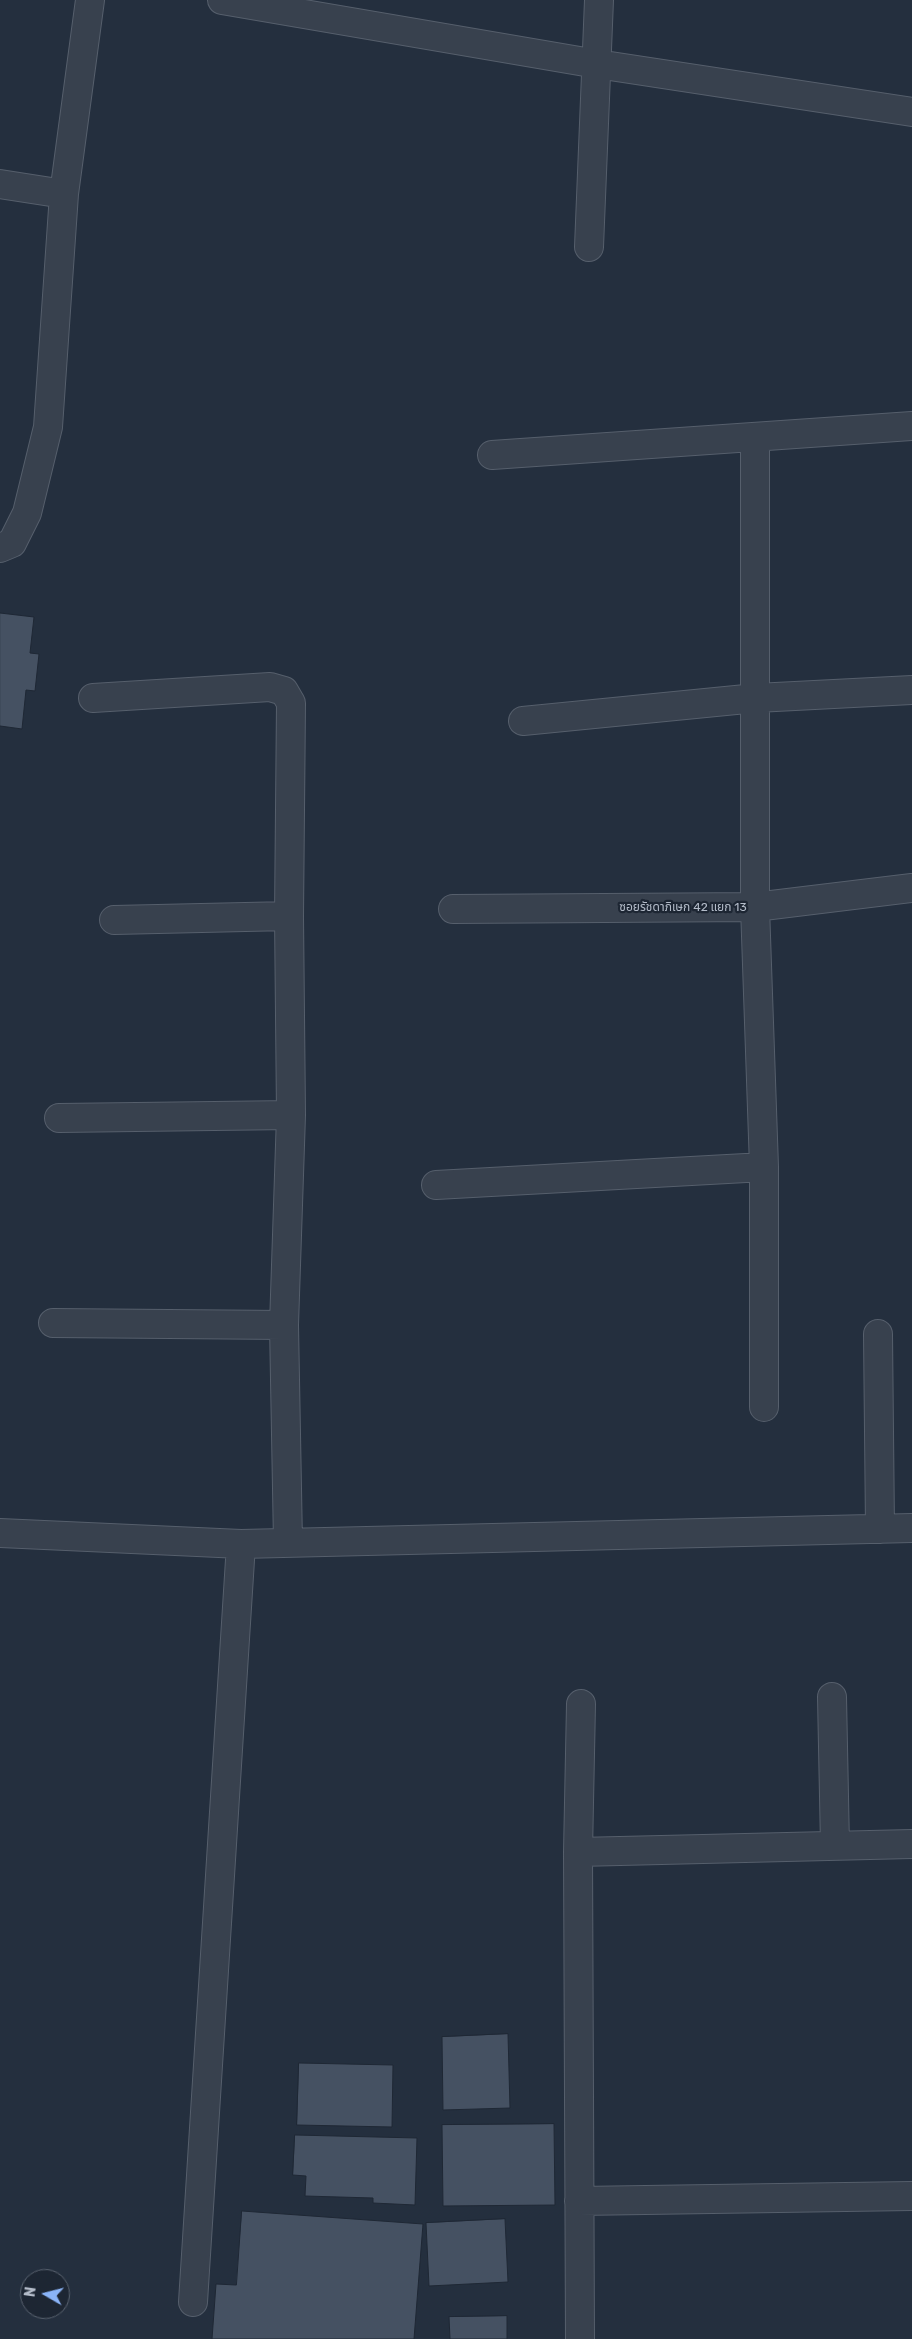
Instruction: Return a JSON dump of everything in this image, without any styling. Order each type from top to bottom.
[{"type":"street","points":[[0,548],[12,543],[28,513],[48,427],[64,194],[90,0]]},
{"type":"street","points":[[222,0],[598,64],[912,112]]},
{"type":"street","points":[[589,247],[598,64],[599,0]]},
{"type":"street","points":[[0,184],[64,194]]},
{"type":"street","points":[[492,456],[912,426]]},
{"type":"street","points":[[755,437],[755,907],[764,1167],[764,1406]]},
{"type":"street","points":[[93,698],[270,688],[284,691],[291,703],[289,916],[291,1115],[284,1325],[288,1543]]},
{"type":"street","points":[[523,721],[756,698],[912,690]]},
{"type":"street","name":"ซอยรัชดาภิเษก 42 แยก 13","points":[[453,909],[755,907],[912,888]]},
{"type":"street","points":[[114,920],[289,916]]},
{"type":"street","points":[[59,1118],[291,1115]]},
{"type":"street","points":[[436,1185],[764,1167]]},
{"type":"street","points":[[53,1323],[284,1325]]},
{"type":"street","points":[[878,1334],[880,1529]]},
{"type":"street","points":[[0,1533],[241,1544],[912,1528]]},
{"type":"street","points":[[193,2302],[241,1544]]},
{"type":"street","points":[[832,1698],[835,1846]]},
{"type":"street","points":[[580,2339],[578,1852],[581,1704]]},
{"type":"street","points":[[578,1852],[912,1844]]},
{"type":"street","points":[[579,2201],[912,2196]]},
{"type":"building","points":[[0,613],[34,617],[30,653],[39,654],[35,691],[26,690],[22,729],[0,726]]},
{"type":"building","points":[[508,2034],[510,2108],[443,2110],[442,2037]]},
{"type":"building","points":[[299,2063],[393,2065],[392,2127],[297,2125]]},
{"type":"building","points":[[554,2124],[555,2205],[443,2206],[442,2125]]},
{"type":"building","points":[[295,2135],[417,2138],[415,2205],[373,2203],[373,2198],[305,2196],[306,2176],[293,2175]]},
{"type":"building","points":[[242,2211],[423,2224],[414,2339],[212,2339],[216,2284],[236,2285]]},
{"type":"building","points":[[505,2219],[508,2282],[429,2286],[426,2223]]},
{"type":"building","points":[[507,2316],[507,2339],[450,2339],[449,2317]]}]
